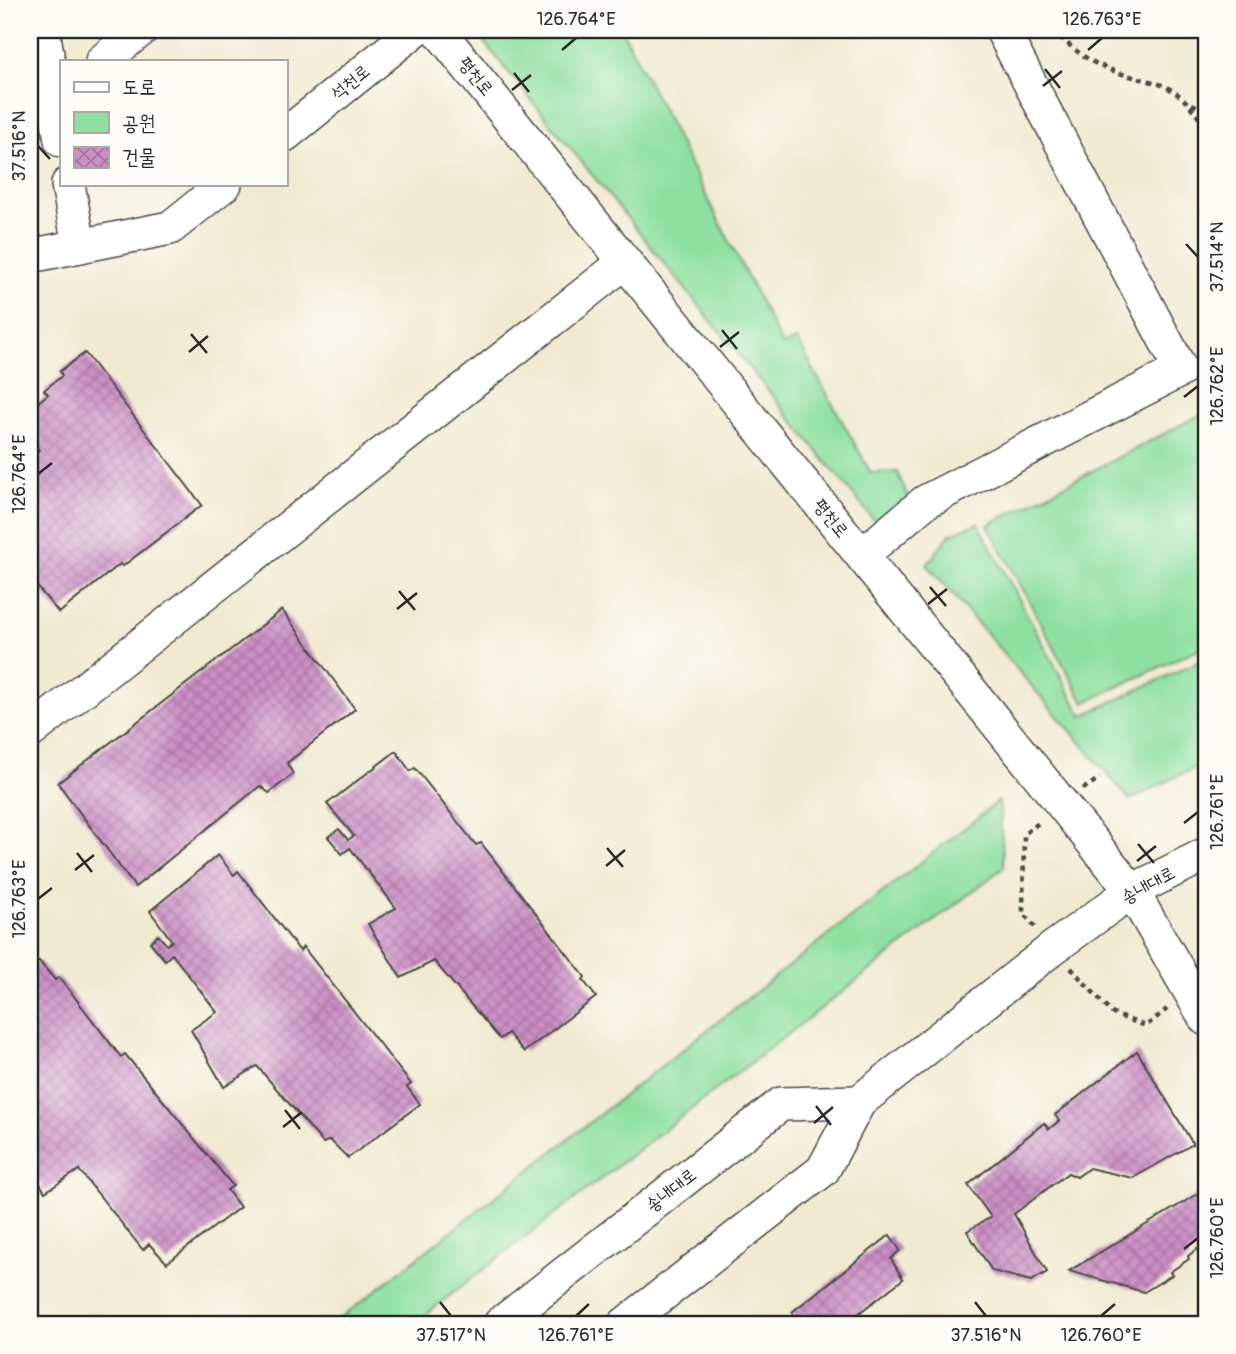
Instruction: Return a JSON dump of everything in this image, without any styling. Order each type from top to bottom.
[{"type":"street","points":[[43,30],[56,76],[60,127]]},
{"type":"street","points":[[103,60],[141,30]]},
{"type":"street","name":"석천로","points":[[287,133],[415,30]]},
{"type":"street","name":"평천로","points":[[438,30],[1132,891],[1206,1019]]},
{"type":"street","points":[[862,555],[925,502],[1181,370],[1003,30]]},
{"type":"street","points":[[68,186],[79,246]]},
{"type":"street","points":[[30,256],[170,228],[222,186]]},
{"type":"street","points":[[30,733],[625,262]]},
{"type":"street","name":"송내대로","points":[[637,1321],[823,1170],[859,1102],[1053,948],[1132,891],[1206,854]]},
{"type":"street","name":"송내대로","points":[[500,1324],[780,1104],[859,1102]]},
{"type":"path","points":[[1053,30],[1094,63],[1160,83],[1191,104],[1206,110]]},
{"type":"path","points":[[1191,104],[1206,129]]},
{"type":"green space","points":[[474,30],[622,30],[782,345],[797,340],[871,473],[897,472],[909,499],[876,523]]},
{"type":"green space","points":[[1206,412],[1206,645],[1084,703],[988,525]]},
{"type":"green space","points":[[978,523],[1082,716],[1206,658],[1206,762],[1130,800],[927,565],[950,534]]},
{"type":"green space","points":[[999,801],[1004,867],[413,1324],[333,1324]]},
{"type":"building","points":[[85,353],[202,505],[123,566],[120,564],[59,613],[34,583],[38,579],[30,568],[30,551],[33,549],[30,545],[30,458],[39,450],[30,438],[30,409],[48,394],[44,390],[62,376],[60,371]]},
{"type":"building","points":[[282,610],[355,709],[287,763],[293,774],[269,793],[260,786],[135,887],[58,783]]},
{"type":"building","points":[[396,751],[410,771],[415,768],[476,845],[481,843],[585,977],[583,980],[596,997],[524,1052],[508,1033],[500,1039],[434,961],[401,978],[368,924],[396,908],[350,848],[342,854],[328,837],[339,829],[348,840],[354,836],[327,804]]},
{"type":"building","points":[[218,855],[234,875],[238,871],[300,951],[303,947],[411,1084],[407,1087],[420,1104],[348,1158],[330,1140],[323,1143],[257,1066],[224,1087],[191,1030],[217,1012],[172,954],[165,960],[150,942],[158,935],[167,945],[172,941],[150,911]]},
{"type":"building","points":[[39,961],[55,980],[59,977],[121,1057],[125,1054],[233,1186],[227,1190],[240,1207],[167,1263],[149,1244],[143,1250],[79,1170],[45,1192],[30,1167],[30,1123],[37,1119],[30,1108],[30,968]]},
{"type":"building","points":[[1137,1051],[1193,1144],[1133,1178],[1089,1168],[1077,1177],[1068,1173],[1014,1214],[1047,1272],[1031,1281],[992,1271],[967,1231],[991,1217],[968,1185],[1044,1123],[1049,1129],[1059,1121],[1055,1115]]},
{"type":"building","points":[[1206,1189],[1206,1264],[1197,1249],[1188,1256],[1189,1259],[1170,1272],[1172,1275],[1144,1292],[1069,1271]]},
{"type":"building","points":[[890,1235],[900,1250],[891,1259],[903,1279],[845,1324],[801,1324],[792,1312]]}]
